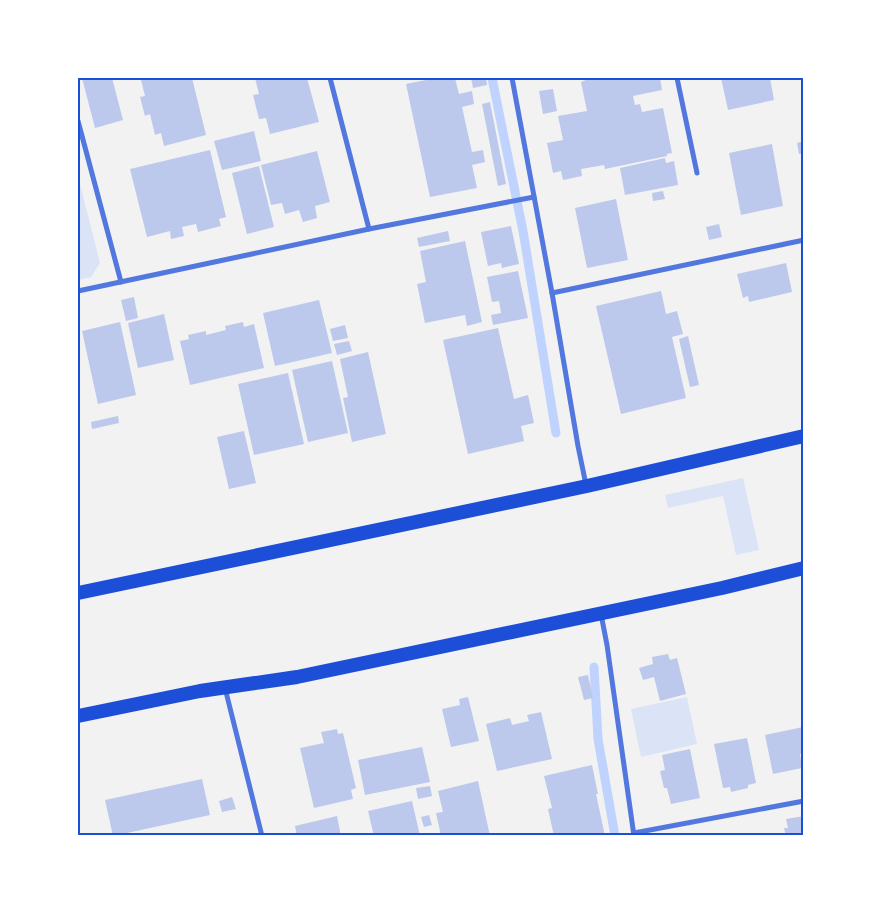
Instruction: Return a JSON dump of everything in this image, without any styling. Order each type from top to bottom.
[{"type":"highway","points":[[78,593],[586,486],[804,436]]},
{"type":"highway","points":[[78,716],[225,687],[298,676],[722,588],[804,568]]},
{"type":"street","points":[[330,78],[369,229]]},
{"type":"street","points":[[512,78],[586,486]]},
{"type":"street","points":[[677,78],[697,173]]},
{"type":"street","points":[[78,121],[121,282]]},
{"type":"street","points":[[78,292],[369,229],[534,197]]},
{"type":"street","points":[[552,293],[804,240]]},
{"type":"street","points":[[600,614],[607,646],[634,834],[804,801]]},
{"type":"street","points":[[225,687],[262,836]]},
{"type":"shaded area","points":[[78,176],[100,263],[91,277],[78,280]]},
{"type":"shaded area","points":[[743,478],[759,550],[736,555],[723,496],[668,508],[665,495]]},
{"type":"shaded area","points":[[687,697],[697,744],[641,757],[631,709]]},
{"type":"building","points":[[82,78],[112,78],[123,120],[95,128]]},
{"type":"building","points":[[145,78],[192,78],[206,135],[164,146],[161,133],[155,135],[150,114],[145,116],[140,97],[145,96],[141,80]]},
{"type":"building","points":[[255,78],[307,78],[319,122],[270,134],[266,118],[259,119],[253,95],[259,94]]},
{"type":"building","points":[[436,78],[455,78],[459,94],[472,91],[474,104],[462,107],[472,152],[483,150],[485,162],[472,165],[477,188],[430,197],[406,84]]},
{"type":"building","points":[[471,78],[486,78],[487,85],[473,88]]},
{"type":"building","points":[[586,78],[660,78],[662,90],[633,96],[635,105],[640,104],[642,112],[663,108],[672,153],[667,154],[667,156],[605,169],[604,165],[581,169],[582,176],[563,180],[561,171],[553,173],[547,143],[563,140],[558,116],[587,111],[581,82],[586,80]]},
{"type":"building","points":[[721,78],[770,78],[774,100],[728,110]]},
{"type":"building","points":[[553,89],[557,111],[543,114],[539,91]]},
{"type":"building","points":[[490,102],[506,184],[498,186],[482,104]]},
{"type":"building","points":[[254,131],[261,161],[222,170],[214,141]]},
{"type":"building","points":[[804,141],[804,153],[799,154],[797,143]]},
{"type":"building","points":[[772,144],[783,206],[741,215],[729,153]]},
{"type":"building","points":[[210,150],[226,217],[219,219],[221,226],[198,232],[196,224],[182,227],[184,236],[171,239],[170,231],[147,237],[130,169]]},
{"type":"building","points":[[317,151],[330,202],[315,206],[317,218],[303,222],[299,210],[285,214],[282,203],[271,205],[261,165]]},
{"type":"building","points":[[665,158],[666,163],[674,161],[678,185],[625,195],[620,168]]},
{"type":"building","points":[[259,166],[274,227],[247,234],[232,173]]},
{"type":"building","points":[[663,191],[665,199],[653,201],[652,193]]},
{"type":"building","points":[[616,199],[628,260],[587,268],[575,208]]},
{"type":"building","points":[[719,224],[722,237],[709,240],[706,227]]},
{"type":"building","points":[[511,226],[519,264],[502,268],[501,263],[488,266],[481,232]]},
{"type":"building","points":[[448,231],[450,241],[419,247],[417,238]]},
{"type":"building","points":[[465,241],[482,322],[467,326],[465,315],[425,323],[417,284],[426,282],[420,251]]},
{"type":"building","points":[[786,263],[792,292],[749,302],[748,296],[743,298],[737,274]]},
{"type":"building","points":[[518,271],[528,318],[493,325],[491,315],[501,313],[499,301],[492,302],[487,277]]},
{"type":"building","points":[[661,291],[666,314],[677,311],[683,334],[672,337],[686,398],[621,414],[596,306]]},
{"type":"building","points":[[134,297],[138,318],[126,321],[121,300]]},
{"type":"building","points":[[319,300],[332,353],[275,366],[263,313]]},
{"type":"building","points":[[164,314],[174,360],[138,368],[128,323]]},
{"type":"building","points":[[120,322],[136,395],[98,404],[82,331]]},
{"type":"building","points":[[243,322],[244,327],[254,324],[264,368],[190,385],[180,341],[189,339],[188,335],[206,331],[206,335],[226,330],[225,326]]},
{"type":"building","points":[[345,325],[348,338],[333,341],[330,329]]},
{"type":"building","points":[[498,328],[514,399],[528,395],[534,423],[521,426],[524,441],[468,454],[443,340]]},
{"type":"building","points":[[688,336],[699,385],[690,387],[679,339]]},
{"type":"building","points":[[349,341],[352,351],[337,355],[334,344]]},
{"type":"building","points":[[368,352],[386,434],[352,442],[343,398],[348,397],[340,359]]},
{"type":"building","points":[[332,361],[348,433],[308,442],[292,370]]},
{"type":"building","points":[[288,373],[304,444],[254,455],[238,384]]},
{"type":"building","points":[[118,416],[119,423],[92,429],[91,422]]},
{"type":"building","points":[[244,431],[256,483],[229,489],[217,437]]},
{"type":"building","points":[[668,654],[670,660],[677,658],[686,694],[660,701],[654,677],[643,680],[639,668],[653,664],[652,657]]},
{"type":"building","points":[[588,675],[593,698],[584,700],[578,677]]},
{"type":"building","points":[[468,697],[479,741],[451,747],[442,709],[460,705],[459,699]]},
{"type":"building","points":[[541,712],[552,759],[497,771],[486,724],[510,718],[512,725],[529,721],[527,715]]},
{"type":"building","points":[[803,727],[804,753],[800,754],[802,768],[773,774],[765,735]]},
{"type":"building","points":[[337,729],[338,734],[343,733],[356,788],[351,790],[353,799],[314,808],[300,748],[324,743],[321,732]]},
{"type":"building","points":[[747,738],[756,783],[748,785],[748,788],[731,792],[730,787],[723,788],[714,744]]},
{"type":"building","points":[[422,747],[430,782],[365,795],[358,760]]},
{"type":"building","points":[[690,749],[700,798],[671,804],[667,788],[664,788],[660,771],[665,770],[662,755]]},
{"type":"building","points":[[592,765],[605,836],[554,836],[548,809],[552,808],[544,776]]},
{"type":"building","points":[[202,779],[210,815],[113,836],[105,800]]},
{"type":"building","points":[[478,781],[490,836],[441,836],[436,813],[443,812],[438,791]]},
{"type":"building","points":[[430,786],[432,796],[418,799],[416,788]]},
{"type":"building","points":[[232,797],[236,809],[222,812],[219,801]]},
{"type":"building","points":[[412,801],[420,836],[374,836],[368,811]]},
{"type":"building","points":[[429,815],[432,825],[424,827],[421,817]]},
{"type":"building","points":[[337,816],[341,836],[297,836],[295,826]]},
{"type":"building","points":[[804,816],[804,836],[786,836],[784,828],[788,828],[786,819]]},
{"type":"waterway","points":[[492,78],[523,231],[556,433]]},
{"type":"waterway","points":[[594,667],[598,739],[615,836]]}]
